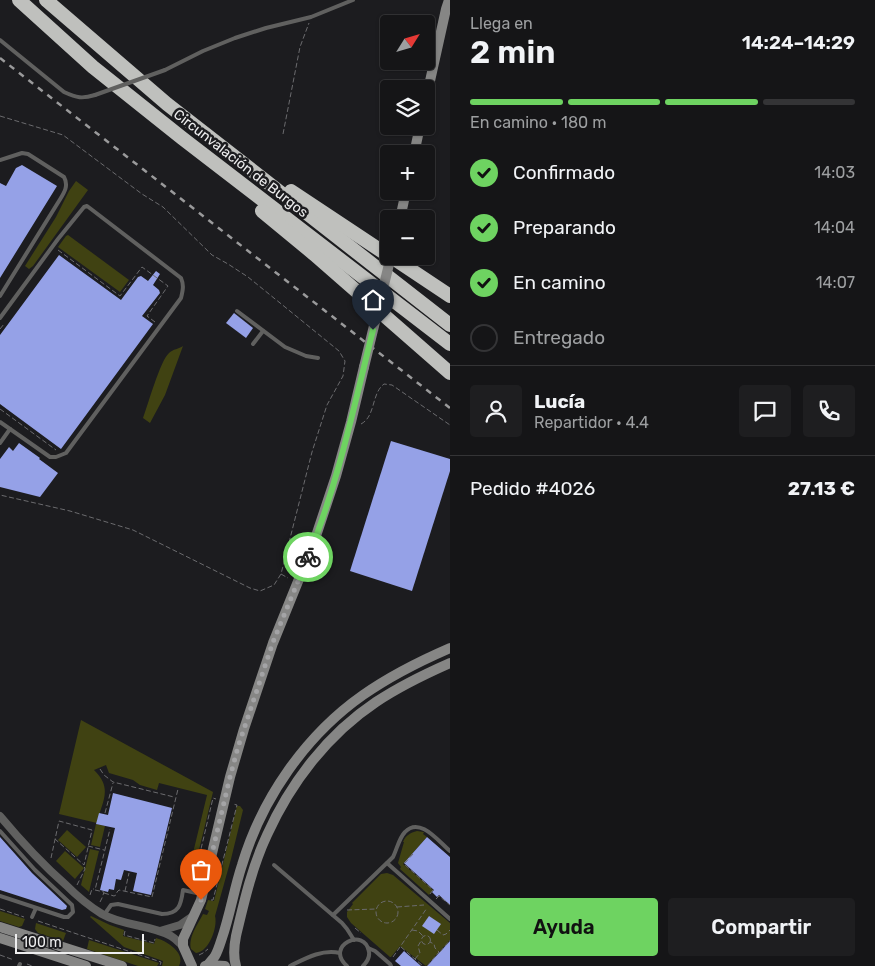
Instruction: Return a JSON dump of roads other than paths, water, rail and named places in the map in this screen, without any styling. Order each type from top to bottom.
[{"type":"highway","name":"Circunvalación de Burgos","points":[[19,0],[93,67],[182,138],[450,344]]},
{"type":"highway","name":"Circunvalación de Burgos","points":[[46,0],[127,71],[200,130],[450,325]]},
{"type":"highway","points":[[200,130],[380,249]]},
{"type":"highway","points":[[182,138],[222,178],[314,254],[450,373]]},
{"type":"highway","points":[[404,265],[450,296]]},
{"type":"main road","points":[[430,80],[447,3]]},
{"type":"main road","points":[[192,966],[183,946],[185,934],[199,905],[241,738],[273,642],[314,542],[336,476],[388,265]]},
{"type":"main road","points":[[206,966],[216,955],[252,836],[272,794],[296,759],[323,730],[362,696],[400,672],[450,648]]},
{"type":"main road","points":[[236,966],[234,947],[253,872],[266,836],[279,810],[300,776],[329,742],[365,710],[406,684],[450,663]]},
{"type":"main road","points":[[0,927],[122,966]]},
{"type":"main road","points":[[0,938],[86,966]]},
{"type":"main road","points":[[206,966],[225,966]]},
{"type":"street","points":[[0,816],[45,865],[81,899],[104,915],[118,921],[160,931],[183,946]]},
{"type":"street","points":[[160,931],[180,925],[194,915]]},
{"type":"lane","points":[[0,40],[64,92],[76,97],[86,98],[164,70],[235,38],[311,17],[353,0]]},
{"type":"lane","points":[[0,160],[22,153],[28,154],[64,177],[67,182],[59,201],[0,296]]},
{"type":"lane","points":[[0,318],[84,206],[91,208],[181,278],[182,282],[181,298],[66,453],[50,457],[0,422]]},
{"type":"lane","points":[[237,311],[285,347],[300,354],[318,358]]},
{"type":"lane","points":[[254,344],[264,331]]},
{"type":"lane","points":[[0,443],[10,429]]},
{"type":"lane","points":[[333,915],[393,857],[404,833],[413,827],[426,829],[450,851]]},
{"type":"lane","points":[[0,831],[35,870],[72,905],[74,912],[68,917],[64,917],[0,896]]},
{"type":"lane","points":[[387,863],[450,919]]},
{"type":"lane","points":[[274,865],[342,923],[354,940]]},
{"type":"lane","points":[[104,915],[111,905],[118,904],[162,914],[173,913],[180,906],[183,890],[202,893]]},
{"type":"lane","points":[[32,918],[36,908]]},
{"type":"lane","points":[[347,966],[342,961],[341,949],[346,942],[354,940],[363,942],[391,966]]},
{"type":"lane","points":[[362,966],[368,960],[368,948]]},
{"type":"lane","points":[[290,966],[318,954],[340,953]]},
{"type":"railway","points":[[0,58],[450,408]]}]
